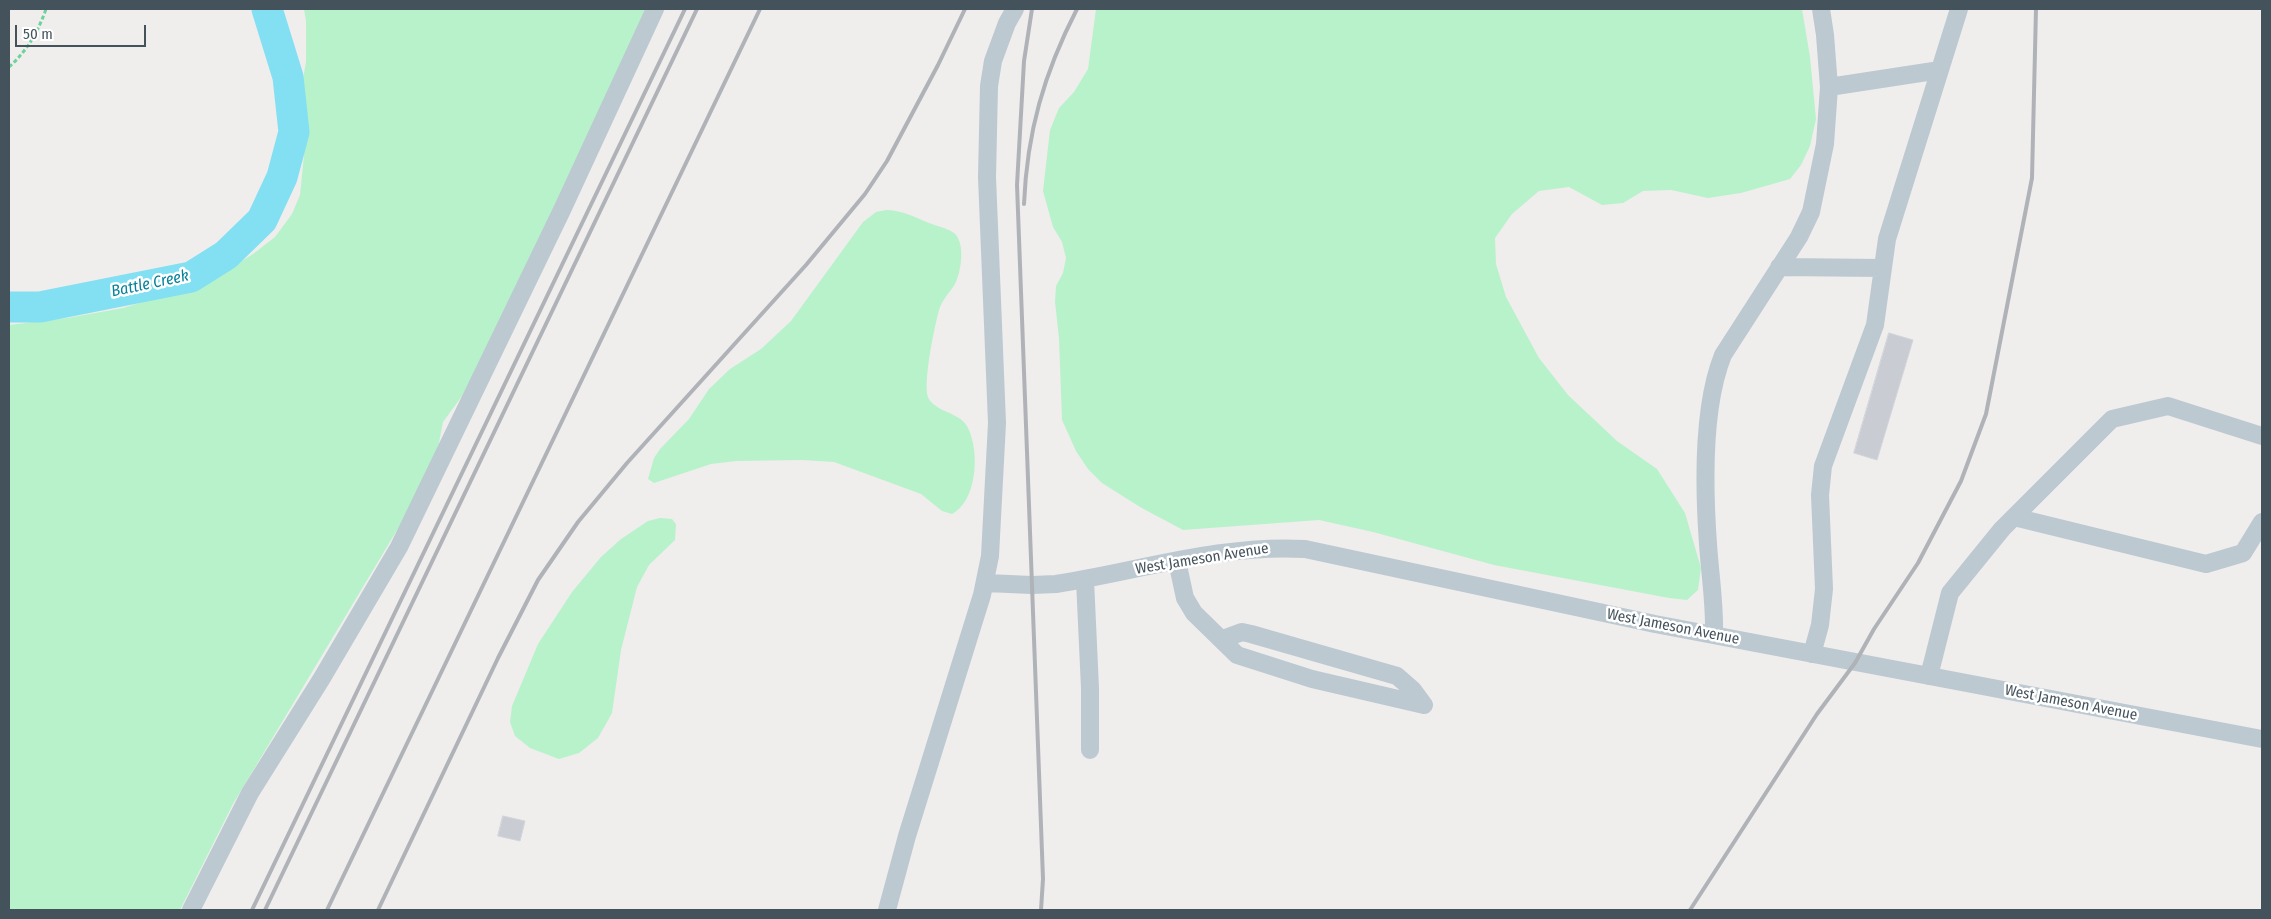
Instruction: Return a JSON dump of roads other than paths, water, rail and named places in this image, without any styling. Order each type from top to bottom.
[{"type":"lane","points":[[191,910],[250,792],[322,678],[399,547],[562,210],[655,9]]},
{"type":"lane","points":[[888,910],[907,836],[986,583],[990,556],[997,423],[987,177],[989,86],[993,61],[1015,9]]},
{"type":"lane","points":[[1714,635],[1715,611],[1708,544],[1706,462],[1707,436],[1716,377],[1723,355],[1799,237],[1811,212],[1825,144],[1829,87],[1826,35],[1821,9]]},
{"type":"lane","points":[[1812,654],[1820,626],[1824,589],[1820,495],[1823,466],[1875,326],[1888,239],[1960,9]]},
{"type":"lane","points":[[1829,87],[1940,70]]},
{"type":"lane","points":[[1779,267],[1883,268]]},
{"type":"lane","points":[[1929,676],[1950,593],[2002,529],[2112,419],[2168,406],[2262,436]]},
{"type":"lane","points":[[2014,517],[2206,564],[2243,553],[2262,522]]},
{"type":"lane","name":"West Jameson Avenue","points":[[986,583],[1032,585],[1085,580],[1177,561],[1262,548],[1305,549],[1714,635],[2262,739]]},
{"type":"lane","points":[[1177,561],[1185,598],[1194,613],[1238,655],[1312,679],[1424,705],[1414,690],[1397,676],[1242,632],[1223,639]]},
{"type":"lane","points":[[1085,580],[1090,688],[1090,750]]},
{"type":"waterway","name":"Battle Creek","points":[[9,307],[40,307],[191,277],[226,255],[262,220],[282,177],[294,132],[288,77],[267,9]]},
{"type":"railway","points":[[252,910],[685,9]]},
{"type":"railway","points":[[265,910],[697,9]]},
{"type":"railway","points":[[327,910],[760,9]]},
{"type":"railway","points":[[378,910],[498,658],[538,580],[578,522],[627,463],[806,265],[865,194],[887,161],[938,65],[965,9]]},
{"type":"railway","points":[[1032,9],[1024,61],[1017,185],[1043,879],[1041,910]]},
{"type":"railway","points":[[1024,204],[1029,152],[1039,104],[1055,56],[1077,9]]},
{"type":"railway","points":[[1690,910],[1817,714],[1855,663],[1874,629],[1918,563],[1961,481],[1986,414],[2032,178],[2036,9]]}]
